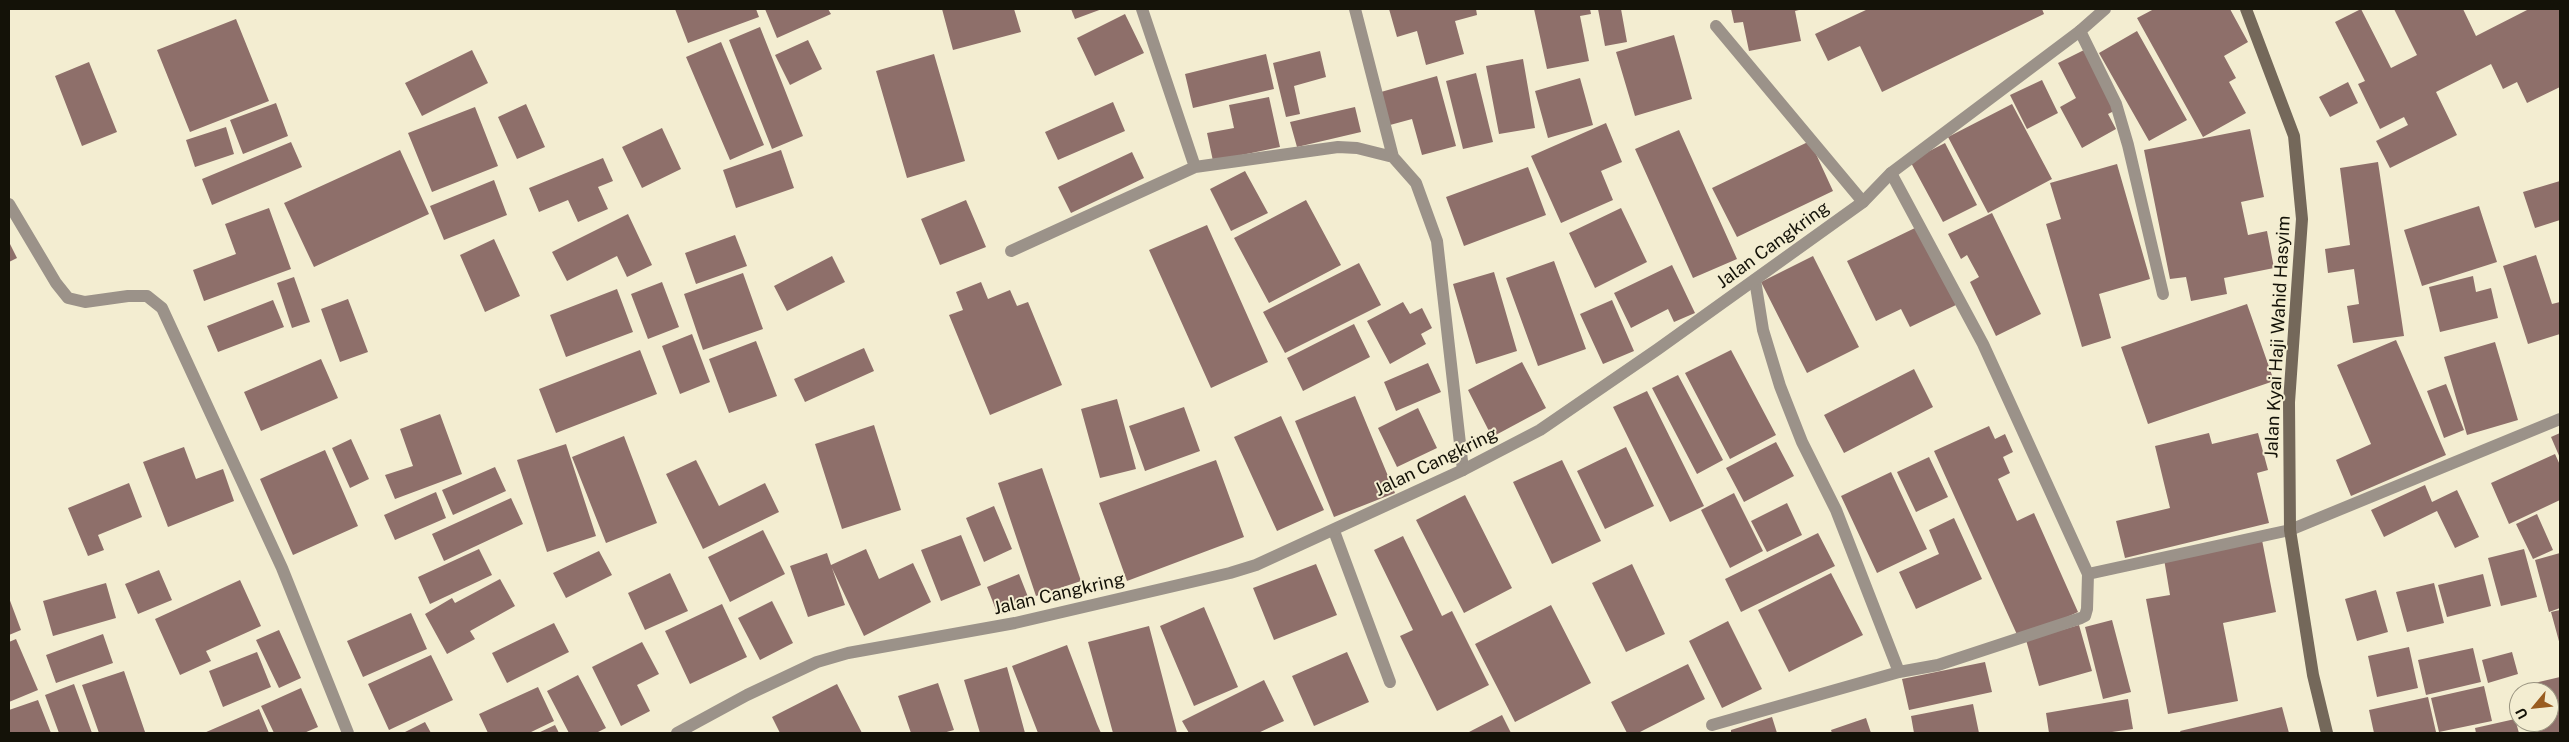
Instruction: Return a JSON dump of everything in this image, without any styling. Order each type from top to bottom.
[{"type":"main road","name":"Jalan Kyai Haji Wahid Hasyim","points":[[2246,9],[2294,136],[2302,219],[2289,402],[2290,530],[2313,675],[2327,733]]},
{"type":"street","points":[[1142,9],[1195,167]]},
{"type":"street","points":[[1355,9],[1393,157],[1416,183],[1437,241],[1463,470]]},
{"type":"street","name":"Jalan Cangkring","points":[[677,733],[747,695],[817,662],[848,653],[1016,623],[1230,573],[1334,531],[1463,470],[1540,430],[1755,280],[1863,202],[1891,173],[2080,31],[2105,9]]},
{"type":"street","points":[[1716,26],[1863,202]]},
{"type":"street","points":[[2080,31],[2116,104],[2128,145],[2163,294]]},
{"type":"street","points":[[1010,251],[1195,167],[1338,147],[1357,148],[1393,157]]},
{"type":"street","points":[[1712,725],[1899,672],[1938,665],[2085,616],[2088,574],[1983,344],[1891,173]]},
{"type":"street","points":[[9,204],[56,283],[68,298],[85,302],[128,296],[147,296],[162,308],[282,568],[348,733]]},
{"type":"street","points":[[1755,280],[1763,330],[1780,386],[1802,442],[1836,510],[1899,672]]},
{"type":"street","points":[[2088,574],[2290,530],[2560,419]]},
{"type":"street","points":[[1334,531],[1390,682]]},
{"type":"building","points":[[675,9],[756,9],[759,17],[688,43]]},
{"type":"building","points":[[765,9],[828,9],[831,14],[777,38]]},
{"type":"building","points":[[942,9],[1014,9],[1021,32],[953,50]]},
{"type":"building","points":[[1071,9],[1102,9],[1075,19]]},
{"type":"building","points":[[1389,9],[1476,9],[1477,15],[1455,21],[1464,54],[1426,65],[1417,31],[1397,37]]},
{"type":"building","points":[[1534,9],[1590,9],[1591,14],[1580,16],[1589,61],[1547,69]]},
{"type":"building","points":[[1598,9],[1621,9],[1627,42],[1605,46]]},
{"type":"building","points":[[1731,9],[1803,9],[1795,11],[1801,41],[1749,51],[1743,22],[1734,23]]},
{"type":"building","points":[[1868,9],[2042,9],[2044,14],[1882,92],[1860,46],[1828,61],[1815,34]]},
{"type":"building","points":[[2154,9],[2230,9],[2248,42],[2224,56],[2236,78],[2229,82],[2246,113],[2203,137],[2137,18]]},
{"type":"building","points":[[2361,9],[2391,68],[2417,55],[2394,9],[2463,9],[2476,36],[2529,9],[2560,9],[2560,87],[2527,103],[2517,82],[2503,89],[2491,64],[2436,92],[2457,135],[2390,168],[2376,141],[2408,125],[2404,117],[2380,129],[2358,84],[2365,81],[2335,22]]},
{"type":"building","points":[[1125,14],[1144,53],[1095,76],[1077,38]]},
{"type":"building","points":[[236,19],[269,101],[190,132],[157,50]]},
{"type":"building","points":[[760,27],[803,136],[772,149],[729,40]]},
{"type":"building","points":[[2137,31],[2187,120],[2149,141],[2099,53]]},
{"type":"building","points":[[1674,35],[1692,99],[1635,116],[1616,52]]},
{"type":"building","points":[[808,40],[822,69],[790,85],[775,55]]},
{"type":"building","points":[[721,42],[764,145],[730,160],[686,57]]},
{"type":"building","points":[[472,50],[488,83],[422,116],[405,83]]},
{"type":"building","points":[[2084,50],[2116,110],[2108,114],[2116,129],[2082,148],[2060,107],[2076,98],[2058,63]]},
{"type":"building","points":[[1320,51],[1326,77],[1294,86],[1300,114],[1286,117],[1273,63]]},
{"type":"building","points":[[934,54],[965,161],[907,178],[876,71]]},
{"type":"building","points":[[1266,54],[1274,89],[1193,108],[1185,74]]},
{"type":"building","points":[[1523,59],[1535,128],[1499,134],[1486,66]]},
{"type":"building","points":[[89,62],[117,132],[82,146],[55,76]]},
{"type":"building","points":[[1476,73],[1493,142],[1463,149],[1446,81]]},
{"type":"building","points":[[1437,76],[1456,146],[1422,155],[1412,119],[1390,125],[1381,92]]},
{"type":"building","points":[[1580,78],[1593,125],[1548,138],[1535,91]]},
{"type":"building","points":[[2042,80],[2058,113],[2027,129],[2010,95]]},
{"type":"building","points":[[2348,82],[2358,103],[2330,117],[2319,97]]},
{"type":"building","points":[[1269,97],[1280,147],[1213,161],[1207,133],[1234,128],[1229,105]]},
{"type":"building","points":[[1113,102],[1125,131],[1058,160],[1045,132]]},
{"type":"building","points":[[276,103],[288,136],[243,154],[230,120]]},
{"type":"building","points":[[526,104],[545,147],[517,159],[498,117]]},
{"type":"building","points":[[2012,104],[2052,179],[1988,213],[1948,137]]},
{"type":"building","points":[[475,107],[498,166],[432,192],[408,133]]},
{"type":"building","points":[[1355,107],[1361,132],[1297,147],[1290,122]]},
{"type":"building","points":[[1606,123],[1622,162],[1601,171],[1613,200],[1561,223],[1531,156]]},
{"type":"building","points":[[226,127],[234,154],[195,167],[186,140]]},
{"type":"building","points":[[662,128],[681,169],[642,188],[622,147]]},
{"type":"building","points":[[2250,129],[2264,197],[2241,202],[2248,235],[2267,231],[2274,268],[2224,278],[2227,294],[2191,301],[2186,277],[2170,279],[2144,150]]},
{"type":"building","points":[[1679,130],[1737,259],[1693,278],[1635,149]]},
{"type":"building","points":[[1810,141],[1833,191],[1737,237],[1712,188]]},
{"type":"building","points":[[291,142],[302,167],[212,205],[202,179]]},
{"type":"building","points":[[1945,143],[1977,205],[1943,222],[1910,161]]},
{"type":"building","points":[[400,150],[429,214],[314,267],[284,203]]},
{"type":"building","points":[[781,150],[794,188],[736,208],[723,170]]},
{"type":"building","points":[[1132,152],[1144,178],[1071,213],[1058,187]]},
{"type":"building","points":[[603,158],[613,181],[598,187],[608,209],[578,222],[568,200],[539,212],[529,188]]},
{"type":"building","points":[[2378,162],[2404,336],[2353,343],[2347,306],[2359,304],[2354,269],[2328,273],[2325,249],[2350,245],[2340,168]]},
{"type":"building","points":[[2117,164],[2150,279],[2099,294],[2111,338],[2082,347],[2046,224],[2061,219],[2050,183]]},
{"type":"building","points":[[1528,167],[1546,215],[1464,246],[1446,197]]},
{"type":"building","points":[[1245,171],[1268,213],[1231,231],[1210,189]]},
{"type":"building","points":[[494,180],[507,215],[444,240],[430,206]]},
{"type":"building","points":[[2560,181],[2560,220],[2535,228],[2523,192]]},
{"type":"building","points":[[966,200],[986,247],[940,265],[921,219]]},
{"type":"building","points":[[1306,200],[1341,265],[1269,303],[1234,238]]},
{"type":"building","points":[[2479,206],[2497,262],[2422,286],[2404,230]]},
{"type":"building","points":[[269,208],[291,269],[204,301],[193,270],[236,254],[225,224]]},
{"type":"building","points":[[1621,208],[1647,262],[1595,288],[1569,233]]},
{"type":"building","points":[[1992,213],[2041,314],[1996,336],[1970,282],[1979,277],[1967,255],[1961,259],[1948,234]]},
{"type":"building","points":[[628,214],[652,265],[627,277],[617,256],[567,281],[552,252]]},
{"type":"building","points":[[1207,225],[1268,362],[1211,388],[1149,250]]},
{"type":"building","points":[[1917,227],[1956,305],[1910,327],[1901,309],[1876,321],[1847,261]]},
{"type":"building","points":[[735,235],[747,266],[696,284],[685,253]]},
{"type":"building","points":[[494,239],[520,296],[485,312],[460,255]]},
{"type":"building","points":[[9,242],[17,258],[9,262]]},
{"type":"building","points":[[2536,255],[2552,304],[2560,302],[2560,334],[2528,344],[2503,266]]},
{"type":"building","points":[[832,256],[845,282],[787,311],[774,286]]},
{"type":"building","points":[[1813,256],[1859,347],[1807,373],[1761,282]]},
{"type":"building","points":[[1554,261],[1586,349],[1538,366],[1506,278]]},
{"type":"building","points":[[1359,263],[1381,305],[1285,353],[1263,312]]},
{"type":"building","points":[[1672,265],[1695,313],[1674,322],[1668,309],[1631,328],[1614,293]]},
{"type":"building","points":[[1494,272],[1517,351],[1476,364],[1453,284]]},
{"type":"building","points":[[743,273],[763,329],[703,350],[684,294]]},
{"type":"building","points":[[2473,276],[2476,292],[2491,288],[2498,318],[2440,332],[2429,287]]},
{"type":"building","points":[[294,277],[310,322],[292,328],[277,283]]},
{"type":"building","points":[[662,282],[679,327],[648,339],[631,294]]},
{"type":"building","points":[[981,282],[988,299],[1010,290],[1017,306],[1028,302],[1062,385],[990,415],[949,315],[963,310],[956,292]]},
{"type":"building","points":[[617,289],[633,332],[566,357],[550,315]]},
{"type":"building","points":[[348,299],[368,352],[340,362],[321,309]]},
{"type":"building","points":[[273,300],[284,327],[218,352],[207,326]]},
{"type":"building","points":[[1612,300],[1634,351],[1603,364],[1580,314]]},
{"type":"building","points":[[1403,302],[1410,314],[1422,308],[1432,328],[1421,334],[1426,344],[1390,364],[1367,321]]},
{"type":"building","points":[[2247,304],[2274,381],[2148,424],[2121,347]]},
{"type":"building","points":[[1354,324],[1370,357],[1303,391],[1287,358]]},
{"type":"building","points":[[692,334],[710,382],[680,394],[662,346]]},
{"type":"building","points":[[2396,340],[2446,455],[2351,496],[2336,460],[2371,444],[2337,365]]},
{"type":"building","points":[[756,341],[777,396],[729,413],[709,359]]},
{"type":"building","points":[[2495,342],[2518,420],[2467,435],[2444,357]]},
{"type":"building","points":[[864,348],[874,371],[805,402],[794,379]]},
{"type":"building","points":[[640,350],[657,394],[556,433],[539,389]]},
{"type":"building","points":[[1731,350],[1776,435],[1730,459],[1685,373]]},
{"type":"building","points":[[321,359],[338,398],[261,431],[244,392]]},
{"type":"building","points":[[1522,362],[1546,408],[1492,437],[1468,390]]},
{"type":"building","points":[[1428,363],[1441,392],[1396,411],[1384,382]]},
{"type":"building","points":[[1914,369],[1933,407],[1844,453],[1824,415]]},
{"type":"building","points":[[1678,375],[1723,460],[1697,474],[1652,388]]},
{"type":"building","points":[[2446,384],[2464,430],[2444,438],[2427,391]]},
{"type":"building","points":[[1647,391],[1704,506],[1670,522],[1613,407]]},
{"type":"building","points":[[1355,396],[1395,493],[1334,517],[1295,421]]},
{"type":"building","points":[[1117,399],[1136,469],[1100,478],[1081,409]]},
{"type":"building","points":[[1184,407],[1200,451],[1145,471],[1129,426]]},
{"type":"building","points":[[1418,408],[1437,448],[1397,467],[1378,428]]},
{"type":"building","points":[[440,414],[462,474],[395,499],[385,475],[413,466],[400,429]]},
{"type":"building","points":[[1281,416],[1324,510],[1277,531],[1234,437]]},
{"type":"building","points":[[874,425],[901,510],[842,529],[815,444]]},
{"type":"building","points":[[1989,426],[1995,439],[2005,434],[2013,452],[2003,457],[2010,473],[1998,479],[2017,521],[2034,513],[2078,612],[2019,639],[1934,451]]},
{"type":"building","points":[[2209,433],[2212,444],[2258,433],[2268,470],[2257,473],[2269,523],[2125,558],[2116,521],[2170,508],[2155,446]]},
{"type":"building","points":[[2560,433],[2560,458],[2551,437]]},
{"type":"building","points":[[624,436],[657,523],[606,543],[572,457]]},
{"type":"building","points":[[351,439],[369,479],[350,488],[332,448]]},
{"type":"building","points":[[1776,442],[1794,476],[1744,502],[1726,468]]},
{"type":"building","points":[[566,444],[596,536],[547,552],[517,460]]},
{"type":"building","points":[[184,447],[196,479],[223,469],[234,501],[168,527],[143,462]]},
{"type":"building","points":[[1626,447],[1654,506],[1605,529],[1577,471]]},
{"type":"building","points":[[325,450],[358,526],[293,555],[260,479]]},
{"type":"building","points":[[2555,454],[2560,465],[2560,500],[2509,524],[2491,483]]},
{"type":"building","points":[[1929,457],[1948,497],[1916,512],[1897,472]]},
{"type":"building","points":[[696,460],[719,506],[765,483],[779,512],[703,549],[666,474]]},
{"type":"building","points":[[1216,460],[1244,537],[1127,581],[1099,503]]},
{"type":"building","points":[[1562,460],[1601,541],[1552,564],[1513,482]]},
{"type":"building","points":[[495,467],[506,491],[453,515],[442,490]]},
{"type":"building","points":[[1042,468],[1081,581],[1036,596],[998,483]]},
{"type":"building","points":[[1891,472],[1927,549],[1877,573],[1841,496]]},
{"type":"building","points":[[129,483],[142,517],[98,535],[104,550],[88,556],[68,508]]},
{"type":"building","points":[[2425,485],[2432,502],[2457,490],[2479,537],[2455,548],[2437,511],[2384,537],[2371,510]]},
{"type":"building","points":[[436,492],[446,518],[395,540],[384,515]]},
{"type":"building","points":[[1734,493],[1763,551],[1730,568],[1701,510]]},
{"type":"building","points":[[1465,495],[1512,588],[1464,613],[1416,520]]},
{"type":"building","points":[[511,498],[523,524],[444,561],[432,534]]},
{"type":"building","points":[[1787,503],[1802,535],[1767,552],[1751,521]]},
{"type":"building","points":[[994,506],[1012,549],[984,562],[966,518]]},
{"type":"building","points":[[2537,514],[2553,550],[2533,559],[2516,524]]},
{"type":"building","points":[[1954,518],[1982,579],[1916,609],[1899,572],[1939,554],[1929,530]]},
{"type":"building","points":[[763,530],[785,574],[730,602],[708,557]]},
{"type":"building","points":[[1818,533],[1835,566],[1741,612],[1725,579]]},
{"type":"building","points":[[961,535],[981,585],[941,601],[921,550]]},
{"type":"building","points":[[1403,536],[1442,616],[1452,611],[1489,685],[1437,711],[1400,636],[1413,630],[1374,550]]},
{"type":"building","points":[[2262,540],[2276,612],[2223,623],[2238,701],[2168,714],[2146,599],[2170,595],[2164,559]]},
{"type":"building","points":[[479,549],[492,575],[430,604],[418,577]]},
{"type":"building","points":[[866,549],[879,579],[913,563],[931,602],[864,636],[832,568],[845,605],[808,617],[790,566],[827,553],[831,565]]},
{"type":"building","points":[[2524,549],[2537,597],[2501,606],[2488,558]]},
{"type":"building","points":[[599,551],[612,575],[566,598],[553,573]]},
{"type":"building","points":[[2560,553],[2560,608],[2549,612],[2535,560]]},
{"type":"building","points":[[1316,564],[1337,615],[1274,640],[1253,588]]},
{"type":"building","points":[[1632,564],[1665,634],[1626,652],[1592,583]]},
{"type":"building","points":[[159,570],[172,600],[138,614],[125,584]]},
{"type":"building","points":[[670,573],[688,611],[645,630],[628,593]]},
{"type":"building","points":[[1831,573],[1863,635],[1789,672],[1758,610]]},
{"type":"building","points":[[1019,574],[1030,602],[998,615],[987,587]]},
{"type":"building","points":[[2483,574],[2491,606],[2447,617],[2438,585]]},
{"type":"building","points":[[500,579],[515,606],[470,631],[475,639],[447,654],[425,614],[452,598],[455,603]]},
{"type":"building","points":[[240,580],[261,626],[206,651],[211,661],[180,675],[155,619]]},
{"type":"building","points":[[106,583],[116,618],[53,636],[43,601]]},
{"type":"building","points":[[2434,583],[2444,623],[2407,632],[2396,592]]},
{"type":"building","points":[[2376,590],[2388,632],[2357,641],[2345,599]]},
{"type":"building","points":[[9,598],[21,630],[9,635]]},
{"type":"building","points":[[772,601],[793,643],[760,660],[738,618]]},
{"type":"building","points":[[722,604],[747,657],[690,684],[665,631]]},
{"type":"building","points":[[1551,605],[1591,683],[1515,722],[1475,644]]},
{"type":"building","points":[[1204,607],[1238,687],[1194,706],[1160,626]]},
{"type":"building","points":[[2560,610],[2560,645],[2551,612]]},
{"type":"building","points":[[411,613],[427,649],[363,677],[347,641]]},
{"type":"building","points":[[2112,620],[2131,692],[2103,699],[2085,627]]},
{"type":"building","points":[[1728,621],[1762,689],[1722,708],[1689,641]]},
{"type":"building","points":[[554,623],[569,652],[507,683],[492,653]]},
{"type":"building","points":[[2079,625],[2092,671],[2039,686],[2026,640]]},
{"type":"building","points":[[1149,626],[1177,733],[1113,733],[1088,642]]},
{"type":"building","points":[[279,630],[301,678],[279,688],[256,640]]},
{"type":"building","points":[[103,634],[113,663],[56,683],[46,655]]},
{"type":"building","points":[[16,639],[38,690],[9,702],[9,642]]},
{"type":"building","points":[[642,642],[659,674],[637,685],[650,711],[621,726],[592,667]]},
{"type":"building","points":[[1067,645],[1101,733],[1038,733],[1012,666]]},
{"type":"building","points":[[2409,647],[2418,688],[2377,697],[2368,656]]},
{"type":"building","points":[[2473,648],[2481,682],[2426,695],[2418,660]]},
{"type":"building","points":[[257,652],[271,687],[223,707],[209,671]]},
{"type":"building","points":[[1347,652],[1369,702],[1314,726],[1292,676]]},
{"type":"building","points":[[2512,652],[2518,674],[2488,683],[2482,660]]},
{"type":"building","points":[[431,655],[453,700],[389,730],[368,684]]},
{"type":"building","points":[[1985,662],[1992,692],[1909,710],[1902,679]]},
{"type":"building","points":[[1688,664],[1705,699],[1638,733],[1627,733],[1611,702]]},
{"type":"building","points":[[1007,667],[1025,733],[980,733],[964,680]]},
{"type":"building","points":[[124,671],[145,732],[99,733],[82,685]]},
{"type":"building","points":[[578,675],[606,728],[596,733],[569,733],[547,691]]},
{"type":"building","points":[[2560,677],[2560,733],[2538,733],[2559,732],[2559,682],[2539,682]]},
{"type":"building","points":[[1264,680],[1284,721],[1258,733],[1189,733],[1182,721]]},
{"type":"building","points":[[938,683],[954,730],[943,733],[911,733],[898,696]]},
{"type":"building","points":[[74,684],[92,733],[59,733],[45,695]]},
{"type":"building","points":[[837,684],[862,733],[780,733],[772,717]]},
{"type":"building","points":[[2484,686],[2492,721],[2439,732],[2431,698]]},
{"type":"building","points":[[538,687],[554,721],[529,733],[488,733],[479,714]]},
{"type":"building","points":[[301,688],[318,727],[304,733],[274,733],[261,706]]},
{"type":"building","points":[[2428,697],[2436,732],[2374,733],[2369,710]]},
{"type":"building","points":[[2128,699],[2133,729],[2105,733],[2049,733],[2046,713]]},
{"type":"building","points":[[38,700],[51,733],[9,733],[9,710]]},
{"type":"building","points":[[1973,704],[1979,733],[1914,733],[1911,716]]},
{"type":"building","points":[[2282,707],[2289,733],[2181,733],[2180,731]]},
{"type":"building","points":[[259,709],[269,733],[204,733]]},
{"type":"building","points":[[1502,715],[1511,733],[1469,732]]},
{"type":"building","points":[[1772,717],[1777,733],[1731,733],[1731,730]]},
{"type":"building","points":[[1866,718],[1871,733],[1832,733],[1831,730]]},
{"type":"building","points":[[2509,720],[2509,732],[2519,733],[2476,733],[2475,728]]},
{"type":"building","points":[[425,722],[431,733],[403,733]]},
{"type":"building","points":[[555,725],[559,733],[538,733]]}]
